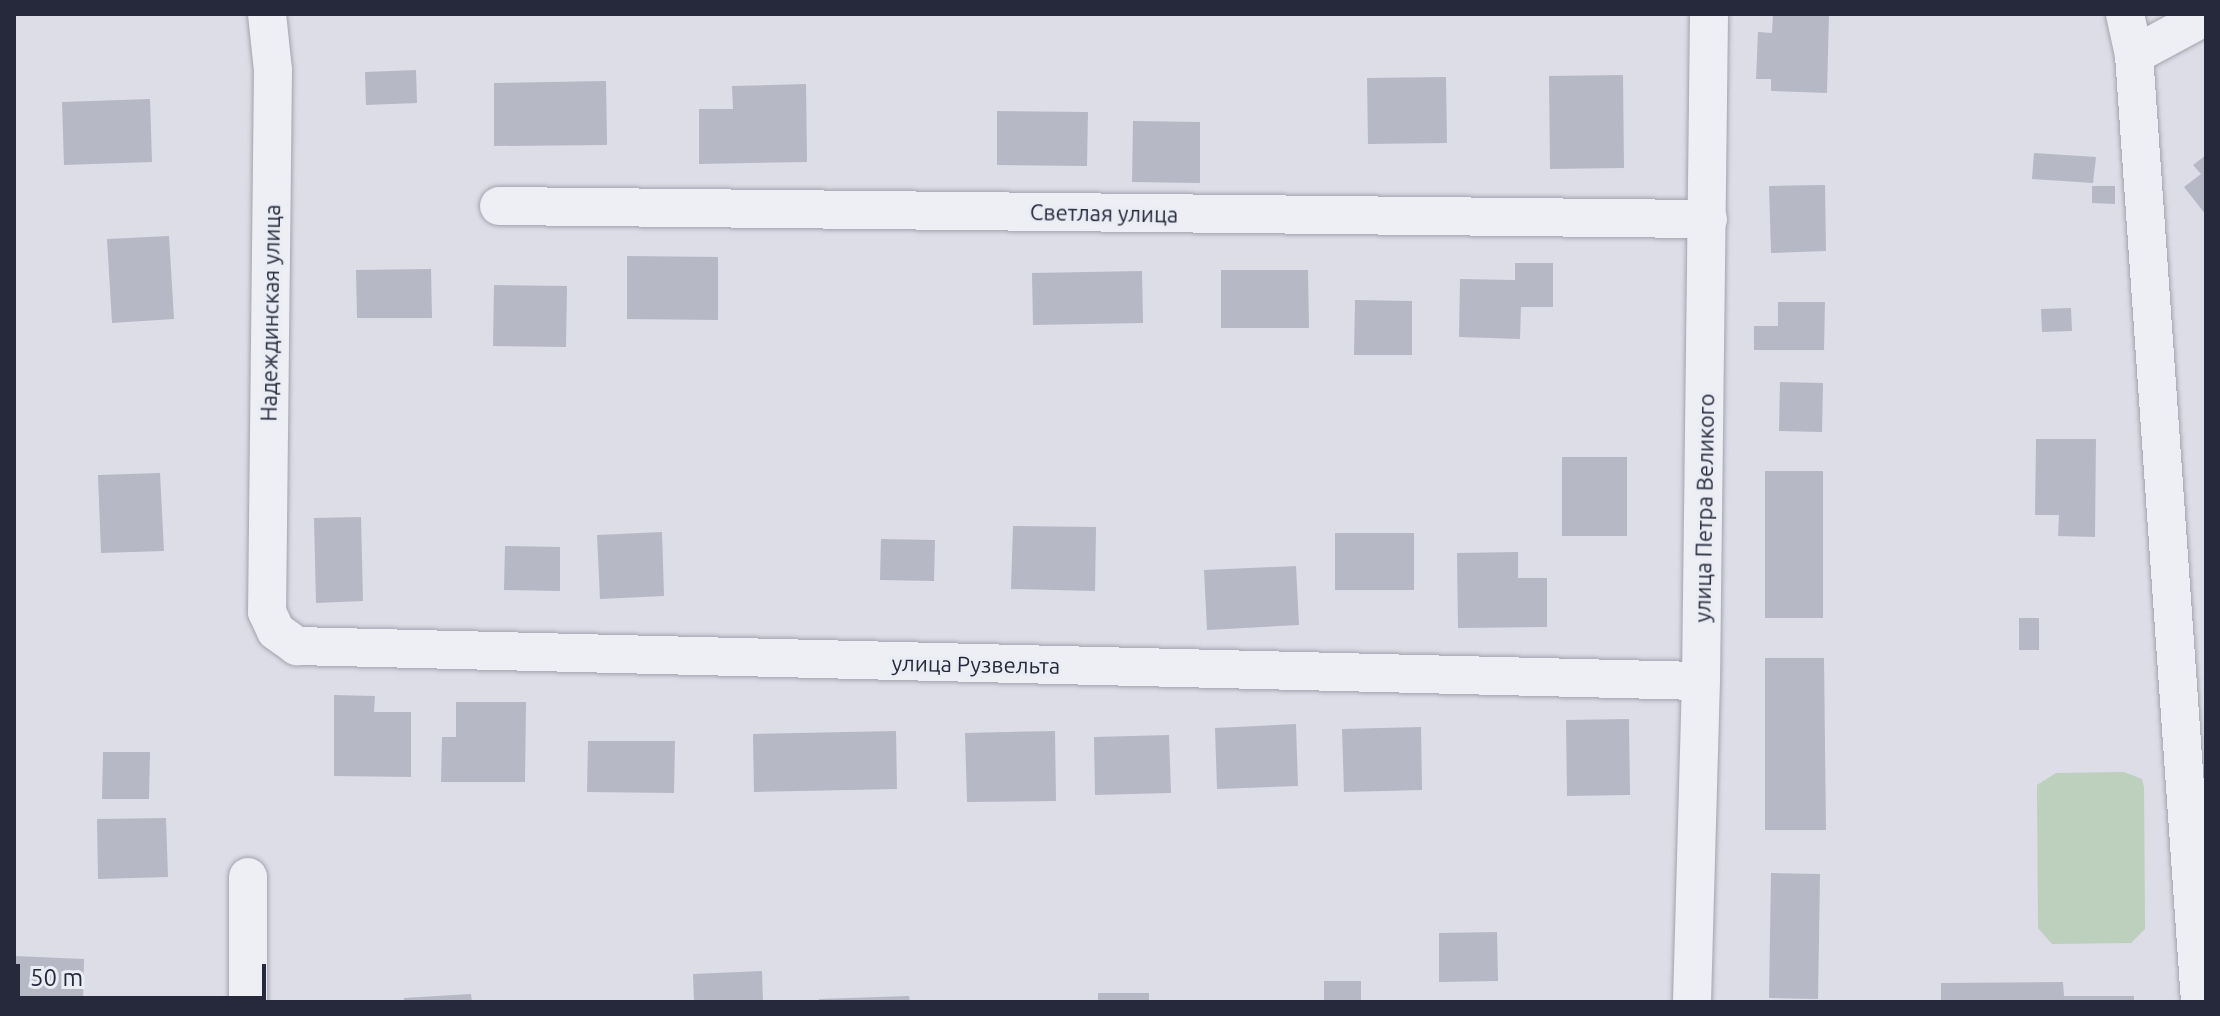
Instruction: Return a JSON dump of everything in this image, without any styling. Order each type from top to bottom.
[{"type":"street","name":"Надеждинская улица","points":[[267,14],[273,70],[267,612]]},
{"type":"street","name":"улица Петра Великого","points":[[1692,1002],[1701,681],[1709,14]]},
{"type":"street","points":[[2125,14],[2134,55],[2200,1002]]},
{"type":"street","points":[[2134,55],[2206,16]]},
{"type":"street","name":"Светлая улица","points":[[499,206],[1708,219]]},
{"type":"street","name":"улица Рузвельта","points":[[267,612],[276,631],[297,646],[323,648],[1701,681]]},
{"type":"street","points":[[248,877],[248,1002]]},
{"type":"green space","points":[[2124,772],[2142,779],[2144,787],[2145,929],[2131,943],[2052,944],[2038,928],[2037,785],[2056,773]]},
{"type":"building","points":[[1773,14],[1829,14],[1827,93],[1771,91],[1771,79],[1756,79],[1758,32],[1772,33]]},
{"type":"building","points":[[416,70],[417,103],[366,105],[365,72]]},
{"type":"building","points":[[1623,75],[1624,168],[1550,169],[1549,76]]},
{"type":"building","points":[[1446,77],[1447,143],[1368,144],[1367,78]]},
{"type":"building","points":[[606,81],[607,145],[494,146],[494,83]]},
{"type":"building","points":[[806,84],[807,162],[699,164],[699,109],[733,109],[732,86]]},
{"type":"building","points":[[150,99],[152,162],[64,165],[62,102]]},
{"type":"building","points":[[997,111],[1088,112],[1087,166],[997,165]]},
{"type":"building","points":[[1133,121],[1200,122],[1200,183],[1132,182]]},
{"type":"building","points":[[2034,153],[2096,157],[2093,183],[2032,179]]},
{"type":"building","points":[[2206,155],[2206,215],[2184,187],[2201,174],[2193,165]]},
{"type":"building","points":[[1825,185],[1826,251],[1771,253],[1769,186]]},
{"type":"building","points":[[2092,186],[2115,186],[2115,204],[2092,203]]},
{"type":"building","points":[[169,236],[174,319],[112,323],[107,239]]},
{"type":"building","points":[[627,256],[718,257],[718,320],[627,319]]},
{"type":"building","points":[[1515,263],[1553,263],[1553,307],[1521,307],[1520,339],[1459,337],[1460,279],[1515,280]]},
{"type":"building","points":[[431,269],[432,318],[357,318],[356,270]]},
{"type":"building","points":[[1221,270],[1308,270],[1309,328],[1221,328]]},
{"type":"building","points":[[1142,271],[1143,323],[1033,325],[1032,273]]},
{"type":"building","points":[[494,285],[567,286],[566,347],[493,346]]},
{"type":"building","points":[[1355,300],[1412,301],[1412,355],[1354,355]]},
{"type":"building","points":[[1778,302],[1825,302],[1824,350],[1754,350],[1754,326],[1778,326]]},
{"type":"building","points":[[2071,308],[2072,331],[2042,332],[2041,309]]},
{"type":"building","points":[[1780,382],[1823,383],[1822,432],[1779,431]]},
{"type":"building","points":[[2036,439],[2096,439],[2095,537],[2058,536],[2059,515],[2035,515]]},
{"type":"building","points":[[1562,457],[1627,457],[1627,536],[1562,536]]},
{"type":"building","points":[[1765,471],[1823,471],[1823,618],[1765,618]]},
{"type":"building","points":[[160,473],[164,551],[101,553],[98,475]]},
{"type":"building","points":[[361,517],[363,601],[316,603],[314,518]]},
{"type":"building","points":[[1013,526],[1096,527],[1095,591],[1011,589]]},
{"type":"building","points":[[662,532],[664,596],[600,599],[597,535]]},
{"type":"building","points":[[1335,533],[1414,533],[1414,590],[1335,590]]},
{"type":"building","points":[[881,539],[935,540],[934,581],[880,580]]},
{"type":"building","points":[[505,546],[560,547],[560,591],[504,590]]},
{"type":"building","points":[[1518,552],[1518,578],[1547,578],[1547,627],[1458,628],[1457,553]]},
{"type":"building","points":[[1296,566],[1299,625],[1207,630],[1204,570]]},
{"type":"building","points":[[2019,618],[2039,618],[2039,650],[2019,650]]},
{"type":"building","points":[[1765,658],[1824,658],[1826,830],[1765,830]]},
{"type":"building","points":[[334,695],[375,696],[374,712],[411,712],[411,777],[334,776]]},
{"type":"building","points":[[456,702],[526,702],[525,782],[441,782],[442,737],[456,737]]},
{"type":"building","points":[[1629,719],[1630,795],[1567,796],[1566,720]]},
{"type":"building","points":[[1296,724],[1298,786],[1217,789],[1215,728]]},
{"type":"building","points":[[1421,727],[1422,790],[1344,792],[1342,729]]},
{"type":"building","points":[[896,731],[897,789],[754,792],[753,734]]},
{"type":"building","points":[[1055,731],[1056,801],[967,802],[965,733]]},
{"type":"building","points":[[1169,735],[1171,793],[1095,795],[1094,737]]},
{"type":"building","points":[[588,741],[675,741],[674,793],[587,792]]},
{"type":"building","points":[[103,752],[150,752],[149,799],[102,799]]},
{"type":"building","points":[[166,818],[168,877],[98,879],[97,819]]},
{"type":"building","points":[[1771,873],[1820,874],[1818,999],[1769,998]]},
{"type":"building","points":[[1497,932],[1498,981],[1439,982],[1439,933]]},
{"type":"building","points":[[14,956],[84,959],[83,1002],[14,1002]]},
{"type":"building","points":[[762,971],[763,1002],[694,1002],[693,974]]},
{"type":"building","points":[[1324,981],[1361,981],[1361,1002],[1324,1002]]},
{"type":"building","points":[[2063,982],[2064,996],[2134,996],[2134,1002],[1941,1002],[1941,983]]},
{"type":"building","points":[[1098,993],[1149,993],[1149,1002],[1098,1002]]},
{"type":"building","points":[[471,994],[472,1002],[404,1002],[404,998]]},
{"type":"building","points":[[909,996],[910,1002],[820,1002],[819,999]]}]
